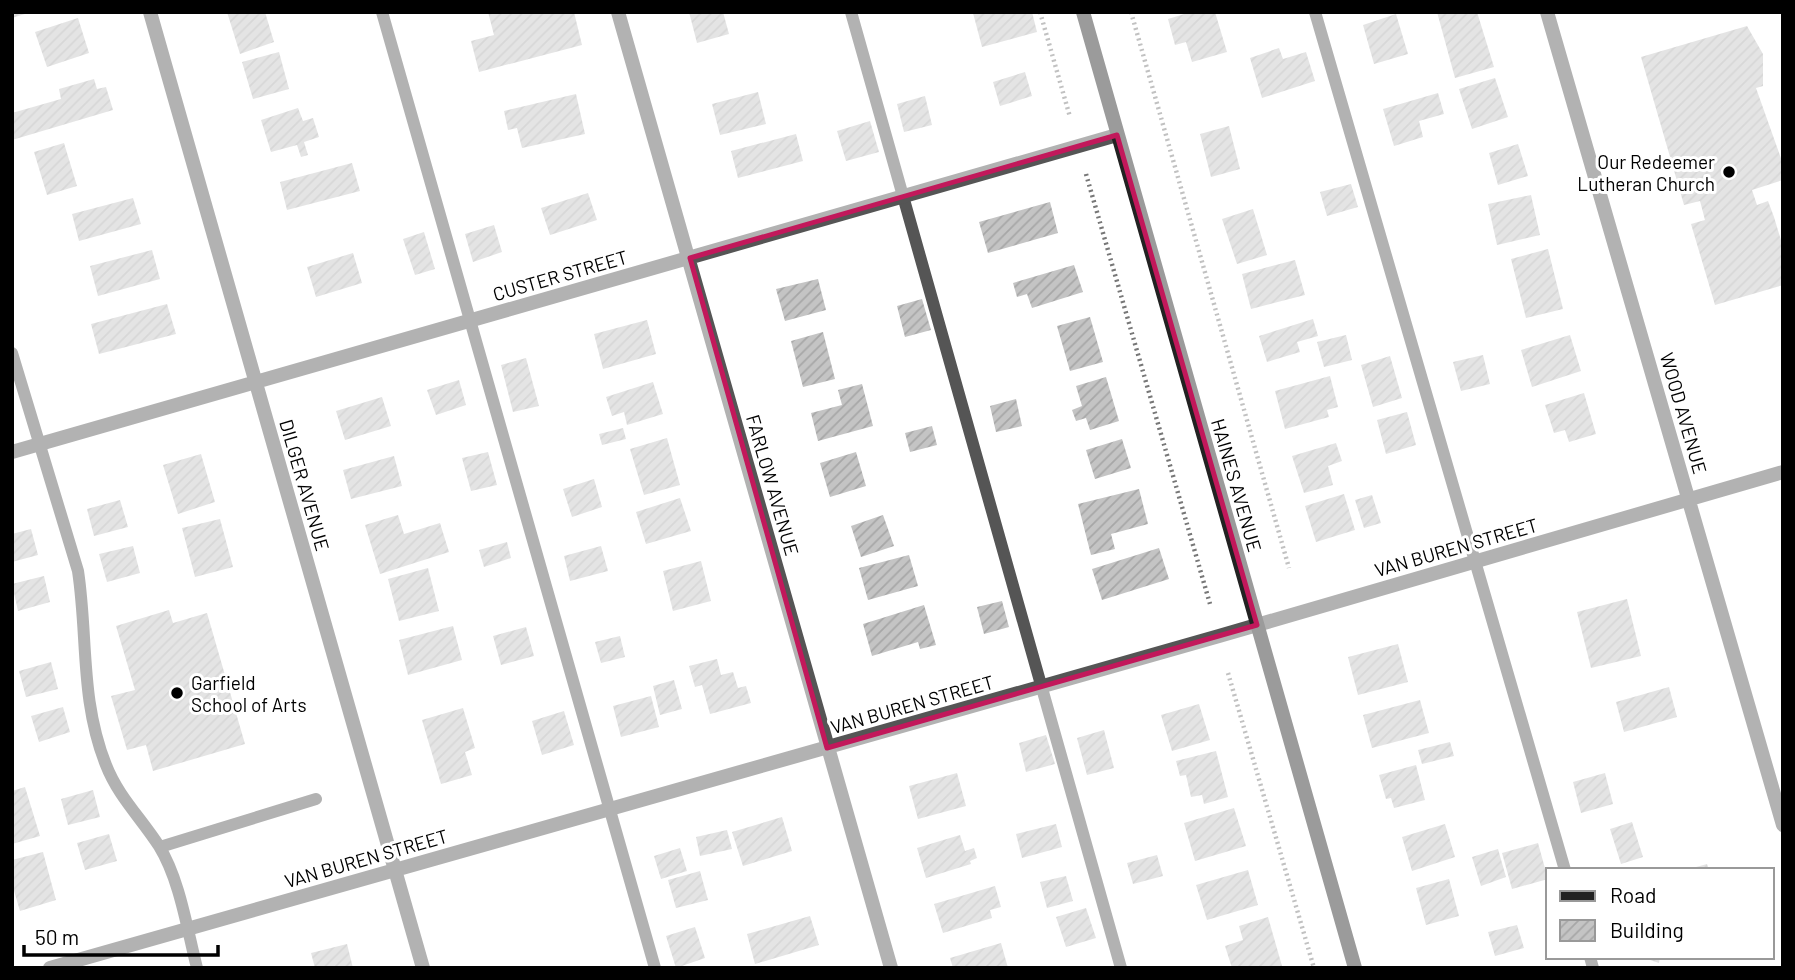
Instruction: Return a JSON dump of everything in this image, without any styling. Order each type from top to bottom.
[{"type":"main road","name":"HAINES AVENUE","points":[[1083,12],[1355,968]]},
{"type":"street","name":"DILGER AVENUE","points":[[150,12],[423,968]]},
{"type":"street","name":"FARLOW AVENUE","points":[[618,12],[891,968]]},
{"type":"street","name":"WOOD AVENUE","points":[[1547,12],[1783,825]]},
{"type":"street","name":"CUSTER STREET","points":[[12,452],[1118,135]]},
{"type":"street","name":"VAN BUREN STREET","points":[[50,968],[1257,625],[1783,472]]},
{"type":"lane","points":[[382,12],[655,968]]},
{"type":"lane","points":[[851,12],[1121,968]]},
{"type":"lane","points":[[1315,12],[1564,868]]},
{"type":"lane","points":[[12,353],[78,570],[83,605],[82,652],[92,720],[106,765],[120,794],[160,847],[197,968]]},
{"type":"lane","points":[[160,847],[316,799]]},
{"type":"path","points":[[1040,12],[1070,117]]},
{"type":"path","points":[[1131,12],[1289,568]]},
{"type":"path","points":[[1086,174],[1210,604]]},
{"type":"path","points":[[1228,673],[1314,968]]},
{"type":"highlighted area","points":[[1117,135],[1257,625],[827,748],[690,258]]},
{"type":"building","points":[[12,12],[28,12],[28,13],[12,18]]},
{"type":"building","points":[[227,12],[265,12],[274,42],[240,54]]},
{"type":"building","points":[[488,12],[574,12],[582,45],[479,72],[471,41],[494,35]]},
{"type":"building","points":[[689,12],[723,12],[729,34],[697,43]]},
{"type":"building","points":[[1032,12],[1037,32],[982,47],[973,13]]},
{"type":"building","points":[[1191,12],[1215,12],[1227,52],[1192,62],[1186,42],[1175,45],[1168,19]]},
{"type":"building","points":[[1437,12],[1477,12],[1494,67],[1455,78]]},
{"type":"building","points":[[1396,14],[1408,54],[1374,64],[1363,25]]},
{"type":"building","points":[[78,18],[89,53],[47,67],[35,32]]},
{"type":"building","name":"Our Redeemer Lutheran Church","points":[[1747,26],[1763,54],[1763,86],[1756,88],[1783,164],[1783,180],[1752,190],[1757,205],[1768,201],[1774,217],[1783,247],[1783,285],[1715,305],[1691,224],[1705,220],[1700,201],[1684,205],[1641,57]]},
{"type":"building","points":[[1279,48],[1283,59],[1306,52],[1315,81],[1262,98],[1250,58]]},
{"type":"building","points":[[279,52],[289,89],[253,99],[242,62]]},
{"type":"building","points":[[1025,72],[1032,96],[1000,106],[993,82]]},
{"type":"building","points":[[1495,78],[1508,117],[1472,129],[1459,89]]},
{"type":"building","points":[[94,79],[97,89],[106,87],[113,110],[12,140],[12,113],[61,99],[59,89]]},
{"type":"building","points":[[758,92],[766,124],[720,135],[712,104]]},
{"type":"building","points":[[1438,93],[1444,114],[1419,121],[1423,137],[1394,146],[1383,109]]},
{"type":"building","points":[[576,94],[585,134],[522,148],[517,128],[508,130],[504,111]]},
{"type":"building","points":[[925,96],[932,125],[904,132],[897,104]]},
{"type":"building","points":[[298,108],[303,121],[313,118],[319,137],[304,142],[308,155],[301,157],[297,145],[271,152],[261,120]]},
{"type":"building","points":[[870,121],[879,152],[846,161],[837,131]]},
{"type":"building","points":[[1229,126],[1240,169],[1211,177],[1200,134]]},
{"type":"building","points":[[796,134],[803,161],[738,178],[731,151]]},
{"type":"building","points":[[64,143],[77,186],[47,195],[34,152]]},
{"type":"building","points":[[1518,144],[1528,176],[1498,185],[1489,153]]},
{"type":"building","points":[[352,163],[360,191],[287,210],[280,182]]},
{"type":"building","points":[[1351,184],[1358,207],[1327,216],[1320,192]]},
{"type":"building","points":[[588,193],[597,220],[550,235],[541,208]]},
{"type":"building","points":[[1531,195],[1540,235],[1497,245],[1488,204]]},
{"type":"building","points":[[133,198],[141,224],[79,241],[72,214]]},
{"type":"building","points":[[1050,202],[1058,233],[988,253],[979,222]]},
{"type":"building","points":[[1253,209],[1267,255],[1237,264],[1222,219]]},
{"type":"building","points":[[494,225],[502,252],[473,262],[465,234]]},
{"type":"building","points":[[424,232],[435,269],[415,275],[403,239]]},
{"type":"building","points":[[1548,249],[1563,309],[1526,318],[1511,259]]},
{"type":"building","points":[[152,250],[160,279],[98,296],[90,266]]},
{"type":"building","points":[[353,253],[362,283],[316,297],[307,267]]},
{"type":"building","points":[[1295,260],[1305,295],[1251,309],[1242,274]]},
{"type":"building","points":[[1074,265],[1083,292],[1032,308],[1027,294],[1017,297],[1013,283]]},
{"type":"building","points":[[818,279],[826,310],[785,321],[776,289]]},
{"type":"building","points":[[922,299],[931,330],[905,337],[897,306]]},
{"type":"building","points":[[167,304],[176,334],[99,354],[91,324]]},
{"type":"building","points":[[1090,317],[1103,362],[1070,371],[1057,326]]},
{"type":"building","points":[[1313,319],[1318,336],[1297,342],[1300,352],[1267,362],[1259,336]]},
{"type":"building","points":[[647,320],[656,354],[603,369],[594,334]]},
{"type":"building","points":[[823,332],[835,379],[803,387],[791,341]]},
{"type":"building","points":[[1346,335],[1352,360],[1324,367],[1317,342]]},
{"type":"building","points":[[1570,335],[1581,371],[1532,387],[1521,350]]},
{"type":"building","points":[[1483,355],[1490,384],[1461,391],[1453,362]]},
{"type":"building","points":[[1390,356],[1402,398],[1373,407],[1361,365]]},
{"type":"building","points":[[526,358],[539,406],[513,412],[501,365]]},
{"type":"building","points":[[1330,376],[1338,407],[1327,410],[1329,417],[1285,429],[1275,391]]},
{"type":"building","points":[[1106,377],[1119,421],[1090,430],[1086,418],[1076,421],[1072,410],[1082,406],[1076,386]]},
{"type":"building","points":[[459,380],[466,405],[436,415],[427,390]]},
{"type":"building","points":[[653,382],[663,414],[627,425],[624,412],[612,416],[606,397]]},
{"type":"building","points":[[862,384],[873,426],[818,441],[811,413],[842,405],[838,390]]},
{"type":"building","points":[[1584,393],[1596,434],[1569,442],[1565,430],[1554,433],[1545,405]]},
{"type":"building","points":[[382,397],[391,426],[345,440],[336,411]]},
{"type":"building","points":[[1016,399],[1022,426],[996,432],[990,406]]},
{"type":"building","points":[[1407,412],[1416,445],[1386,454],[1377,420]]},
{"type":"building","points":[[932,426],[937,445],[910,452],[905,433]]},
{"type":"building","points":[[623,428],[626,439],[602,445],[599,434]]},
{"type":"building","points":[[667,438],[680,485],[644,495],[630,449]]},
{"type":"building","points":[[1122,439],[1131,468],[1095,479],[1086,450]]},
{"type":"building","points":[[1336,443],[1342,461],[1328,466],[1333,485],[1304,493],[1292,456]]},
{"type":"building","points":[[488,452],[497,485],[471,491],[462,458]]},
{"type":"building","points":[[856,452],[866,486],[830,497],[820,463]]},
{"type":"building","points":[[201,454],[215,502],[178,514],[163,465]]},
{"type":"building","points":[[394,456],[402,486],[351,499],[343,470]]},
{"type":"building","points":[[594,479],[602,507],[572,517],[563,489]]},
{"type":"building","points":[[1139,489],[1148,524],[1111,534],[1115,549],[1091,555],[1078,504]]},
{"type":"building","points":[[1344,494],[1355,530],[1316,542],[1305,506]]},
{"type":"building","points":[[1372,495],[1381,523],[1364,528],[1355,500]]},
{"type":"building","points":[[680,498],[691,531],[646,544],[636,512]]},
{"type":"building","points":[[120,500],[128,527],[94,536],[87,509]]},
{"type":"building","points":[[398,515],[404,534],[440,523],[449,552],[380,574],[365,525]]},
{"type":"building","points":[[883,515],[894,546],[861,557],[851,526]]},
{"type":"building","points":[[220,519],[233,567],[195,577],[182,528]]},
{"type":"building","points":[[31,529],[38,555],[12,562],[12,534]]},
{"type":"building","points":[[507,542],[511,558],[484,567],[479,550]]},
{"type":"building","points":[[133,546],[140,573],[107,582],[99,554]]},
{"type":"building","points":[[601,546],[608,571],[570,581],[564,556]]},
{"type":"building","points":[[1159,548],[1169,579],[1102,600],[1092,569]]},
{"type":"building","points":[[909,555],[918,586],[868,600],[859,568]]},
{"type":"building","points":[[701,561],[711,601],[673,611],[663,571]]},
{"type":"building","points":[[428,568],[439,611],[399,621],[388,579]]},
{"type":"building","points":[[44,576],[50,602],[18,611],[12,584]]},
{"type":"building","points":[[1627,599],[1641,656],[1591,668],[1577,612]]},
{"type":"building","points":[[1002,601],[1009,627],[984,634],[977,607]]},
{"type":"building","points":[[924,605],[936,645],[920,649],[918,642],[872,656],[863,624]]},
{"type":"building","name":"Garfield School of Arts","points":[[169,610],[173,623],[207,613],[245,744],[153,771],[146,745],[127,750],[111,696],[135,690],[116,626]]},
{"type":"building","points":[[453,626],[462,660],[408,675],[399,640]]},
{"type":"building","points":[[526,627],[534,656],[501,665],[493,636]]},
{"type":"building","points":[[620,636],[625,657],[601,663],[595,642]]},
{"type":"building","points":[[1398,644],[1408,682],[1358,695],[1348,657]]},
{"type":"building","points":[[717,659],[721,675],[733,672],[738,688],[746,686],[751,703],[710,714],[702,685],[695,687],[689,666]]},
{"type":"building","points":[[51,662],[58,689],[26,697],[19,671]]},
{"type":"building","points":[[674,680],[682,709],[660,715],[653,686]]},
{"type":"building","points":[[1669,687],[1677,717],[1624,732],[1616,702]]},
{"type":"building","points":[[651,696],[659,727],[621,737],[613,706]]},
{"type":"building","points":[[1420,700],[1429,733],[1372,748],[1363,715]]},
{"type":"building","points":[[1199,704],[1210,740],[1172,751],[1161,715]]},
{"type":"building","points":[[63,707],[70,732],[39,742],[31,716]]},
{"type":"building","points":[[463,708],[475,748],[465,752],[472,775],[441,784],[422,720]]},
{"type":"building","points":[[564,711],[574,745],[542,755],[532,721]]},
{"type":"building","points":[[1104,730],[1114,768],[1087,775],[1077,738]]},
{"type":"building","points":[[1046,735],[1055,764],[1026,772],[1019,743]]},
{"type":"building","points":[[1450,742],[1454,756],[1422,764],[1418,750]]},
{"type":"building","points":[[1216,751],[1228,797],[1204,804],[1202,795],[1191,797],[1186,775],[1180,776],[1176,761]]},
{"type":"building","points":[[1416,765],[1425,800],[1394,808],[1391,798],[1386,799],[1379,775]]},
{"type":"building","points":[[957,773],[966,806],[918,819],[909,786]]},
{"type":"building","points":[[1605,773],[1613,804],[1581,813],[1573,782]]},
{"type":"building","points":[[25,787],[40,836],[12,844],[12,791]]},
{"type":"building","points":[[93,790],[100,817],[68,825],[61,799]]},
{"type":"building","points":[[1234,808],[1246,846],[1195,861],[1184,823]]},
{"type":"building","points":[[782,817],[792,851],[743,866],[732,832]]},
{"type":"building","points":[[1632,822],[1643,857],[1621,864],[1610,829]]},
{"type":"building","points":[[1056,824],[1062,847],[1022,858],[1016,834]]},
{"type":"building","points":[[1445,824],[1455,857],[1412,871],[1402,837]]},
{"type":"building","points":[[727,830],[732,849],[700,856],[696,837]]},
{"type":"building","points":[[109,834],[117,861],[85,870],[77,843]]},
{"type":"building","points":[[960,835],[965,851],[974,848],[977,858],[970,861],[971,864],[926,878],[917,848]]},
{"type":"building","points":[[1538,843],[1546,880],[1512,889],[1502,853]]},
{"type":"building","points":[[680,848],[687,871],[661,879],[654,856]]},
{"type":"building","points":[[1498,849],[1506,877],[1481,886],[1472,857]]},
{"type":"building","points":[[43,852],[56,900],[20,911],[12,884],[12,860]]},
{"type":"building","points":[[1157,855],[1163,876],[1133,884],[1127,863]]},
{"type":"building","points":[[1707,864],[1708,868],[1693,868]]},
{"type":"building","points":[[1248,870],[1258,905],[1207,920],[1196,885]]},
{"type":"building","points":[[700,871],[708,900],[676,908],[668,880]]},
{"type":"building","points":[[1066,876],[1073,901],[1047,908],[1040,882]]},
{"type":"building","points":[[1449,879],[1459,916],[1426,925],[1416,888]]},
{"type":"building","points":[[995,886],[1001,907],[990,910],[992,918],[943,933],[934,904]]},
{"type":"building","points":[[1086,908],[1096,938],[1066,947],[1056,917]]},
{"type":"building","points":[[810,916],[819,945],[755,964],[747,934]]},
{"type":"building","points":[[1268,917],[1282,966],[1232,968],[1225,946],[1243,940],[1239,926]]},
{"type":"building","points":[[1517,925],[1524,948],[1495,956],[1488,932]]},
{"type":"building","points":[[695,927],[705,958],[676,968],[666,936]]},
{"type":"building","points":[[1001,943],[1008,968],[953,968],[950,958]]},
{"type":"building","points":[[347,944],[353,968],[315,968],[311,953]]},
{"type":"place","name":"Our Redeemer Lutheran Church","points":[[1729,172]]},
{"type":"place","name":"Garfield School of Arts","points":[[177,693]]}]
